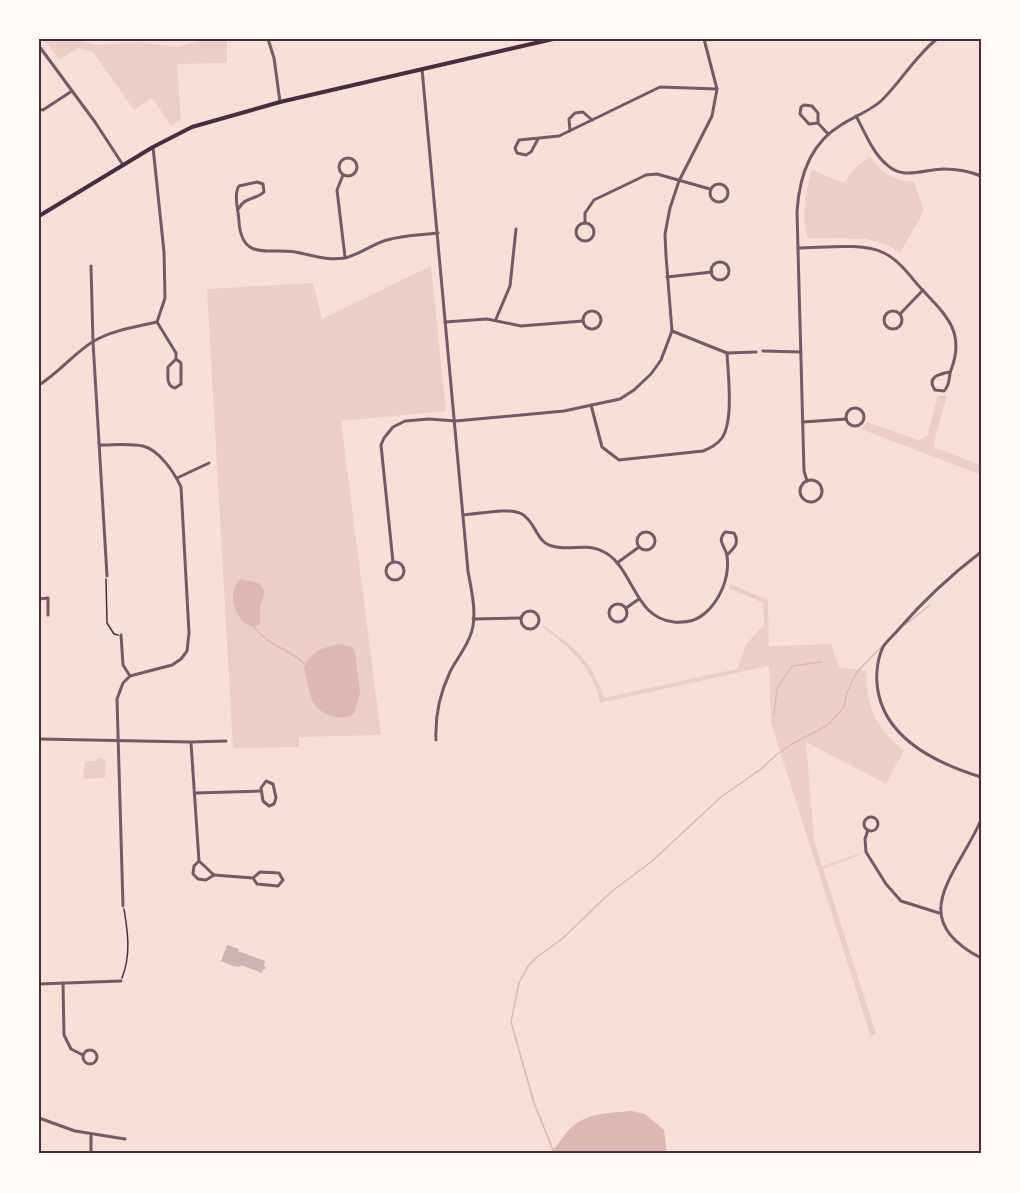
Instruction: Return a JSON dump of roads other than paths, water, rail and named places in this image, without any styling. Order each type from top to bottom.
[{"type":"main road","points":[[39,216],[153,147],[192,127],[280,102],[553,39]]},
{"type":"street","points":[[170,39],[188,39]]},
{"type":"street","points":[[268,39],[274,58],[280,102]]},
{"type":"street","points":[[393,562],[381,454],[384,438],[393,427],[405,421],[429,419],[454,421],[564,411],[620,399],[651,374],[661,360],[672,331],[665,234],[670,208],[679,181],[712,116],[717,89],[704,39]]},
{"type":"street","points":[[807,481],[804,471],[798,188],[813,152],[828,134],[880,102],[937,39]]},
{"type":"street","points":[[39,46],[124,166]]},
{"type":"street","points":[[422,69],[473,620],[468,639],[449,674],[440,700],[436,740]]},
{"type":"street","points":[[538,139],[526,155],[517,153],[515,147],[519,140],[559,136],[660,87],[717,89]]},
{"type":"street","points":[[39,110],[43,110],[72,91]]},
{"type":"street","points":[[818,123],[808,123],[800,114],[801,107],[812,106],[818,113],[818,123],[828,134]]},
{"type":"street","points":[[570,131],[569,119],[575,113],[583,112],[592,120]]},
{"type":"street","points":[[856,116],[877,154],[887,166],[902,173],[918,174],[942,169],[969,171],[981,176]]},
{"type":"street","points":[[153,147],[164,252],[165,298],[157,322],[182,366],[182,381],[176,388],[168,383],[168,367],[176,359]]},
{"type":"street","points":[[345,158],[352,159],[357,170],[351,175],[343,175],[339,164],[345,158]]},
{"type":"street","points":[[585,223],[585,213],[594,200],[646,175],[657,174],[710,189]]},
{"type":"street","points":[[343,175],[337,190],[345,258]]},
{"type":"street","points":[[238,208],[245,200],[261,195],[264,192],[263,184],[257,182],[239,186],[236,193],[241,238],[259,252],[297,252],[322,259],[345,258],[390,239],[438,234]]},
{"type":"street","points":[[716,184],[723,185],[728,192],[726,199],[715,202],[710,196],[710,189],[716,184]]},
{"type":"street","points":[[585,223],[591,226],[594,232],[591,239],[585,241],[578,238],[576,232],[578,225],[585,223]]},
{"type":"street","points":[[496,319],[513,273],[516,229]]},
{"type":"street","points":[[798,248],[868,247],[885,253],[900,265],[948,316],[955,335],[956,357],[950,372],[948,388],[944,391],[935,390],[932,383],[933,378],[936,375],[950,372]]},
{"type":"street","points":[[724,262],[729,268],[728,275],[723,279],[716,278],[712,272],[717,263],[724,262]]},
{"type":"street","points":[[91,266],[93,342],[107,576]]},
{"type":"street","points":[[667,277],[712,272]]},
{"type":"street","points":[[900,314],[923,290]]},
{"type":"street","points":[[593,311],[597,312],[601,319],[598,326],[591,329],[583,321],[585,313],[593,311]]},
{"type":"street","points":[[888,312],[900,314],[902,322],[897,328],[886,326],[884,318],[888,312]]},
{"type":"street","points":[[445,322],[496,319],[521,326],[583,321]]},
{"type":"street","points":[[39,385],[52,377],[93,342],[124,329],[157,322]]},
{"type":"street","points":[[672,331],[728,352],[756,352]]},
{"type":"street","points":[[763,351],[801,352]]},
{"type":"street","points":[[591,405],[602,447],[619,460],[703,451],[714,446],[723,437],[729,421],[728,352]]},
{"type":"street","points":[[853,408],[860,409],[864,415],[862,422],[857,426],[850,424],[846,419],[847,412],[853,408]]},
{"type":"street","points":[[803,422],[846,419]]},
{"type":"street","points":[[99,445],[143,446],[154,452],[177,478],[181,487],[186,564],[189,633],[187,651],[181,659],[172,664],[130,676],[123,683],[117,699],[123,906]]},
{"type":"street","points":[[177,478],[209,463]]},
{"type":"street","points":[[807,481],[816,482],[822,489],[820,498],[816,501],[807,502],[801,496],[801,486],[807,481]]},
{"type":"street","points":[[463,515],[516,511],[528,518],[540,538],[549,545],[593,547],[606,553],[617,563],[639,599],[650,611],[664,620],[680,623],[695,620],[712,607],[719,597],[724,582],[727,555],[721,538],[725,532],[730,532],[734,533],[737,541],[736,546],[727,555]]},
{"type":"street","points":[[642,533],[653,536],[654,543],[651,549],[645,550],[639,547],[637,538],[642,533]]},
{"type":"street","points":[[617,563],[639,547]]},
{"type":"street","points":[[981,552],[955,572],[910,615],[883,648],[876,678],[881,708],[890,725],[904,739],[953,769],[981,777]]},
{"type":"street","points":[[393,562],[401,565],[403,572],[399,579],[395,580],[386,574],[387,566],[393,562]]},
{"type":"street","points":[[39,599],[48,598],[48,615]]},
{"type":"street","points":[[625,608],[639,599]]},
{"type":"street","points":[[615,604],[625,608],[626,616],[620,622],[612,621],[609,610],[615,604]]},
{"type":"street","points":[[532,611],[538,616],[538,623],[530,629],[523,625],[521,618],[525,612],[532,611]]},
{"type":"street","points":[[473,620],[521,618]]},
{"type":"street","points":[[121,635],[123,665],[130,676]]},
{"type":"street","points":[[39,739],[225,741]]},
{"type":"street","points":[[191,742],[199,861],[214,875]]},
{"type":"street","points":[[271,782],[276,798],[274,804],[269,806],[264,803],[261,791],[263,783],[271,782]]},
{"type":"street","points":[[195,794],[261,791]]},
{"type":"street","points":[[869,816],[876,818],[878,828],[868,830],[864,825],[866,818],[869,816]]},
{"type":"street","points":[[981,820],[944,892],[939,913],[949,936],[967,951],[981,958]]},
{"type":"street","points":[[868,830],[865,838],[866,852],[886,884],[901,902],[939,913]]},
{"type":"street","points":[[199,861],[194,866],[194,874],[198,879],[206,880],[214,875],[253,878],[260,872],[279,873],[283,880],[278,886],[261,885],[257,884],[253,878]]},
{"type":"street","points":[[39,984],[121,981]]},
{"type":"street","points":[[63,983],[64,1035],[71,1049],[83,1055],[87,1063],[96,1060],[96,1053],[91,1050],[87,1050],[83,1055]]},
{"type":"street","points":[[39,1118],[91,1135],[125,1139]]},
{"type":"street","points":[[91,1135],[91,1154]]},
{"type":"waterway","points":[[905,625],[930,605]]},
{"type":"waterway","points":[[254,627],[265,638],[305,664]]},
{"type":"waterway","points":[[553,1150],[534,1103],[511,1022],[519,983],[528,966],[563,938],[611,892],[651,862],[721,797],[792,744],[828,725],[844,707],[847,692],[857,672],[884,644]]},
{"type":"waterway","points":[[774,714],[777,689],[792,666],[821,662]]}]
